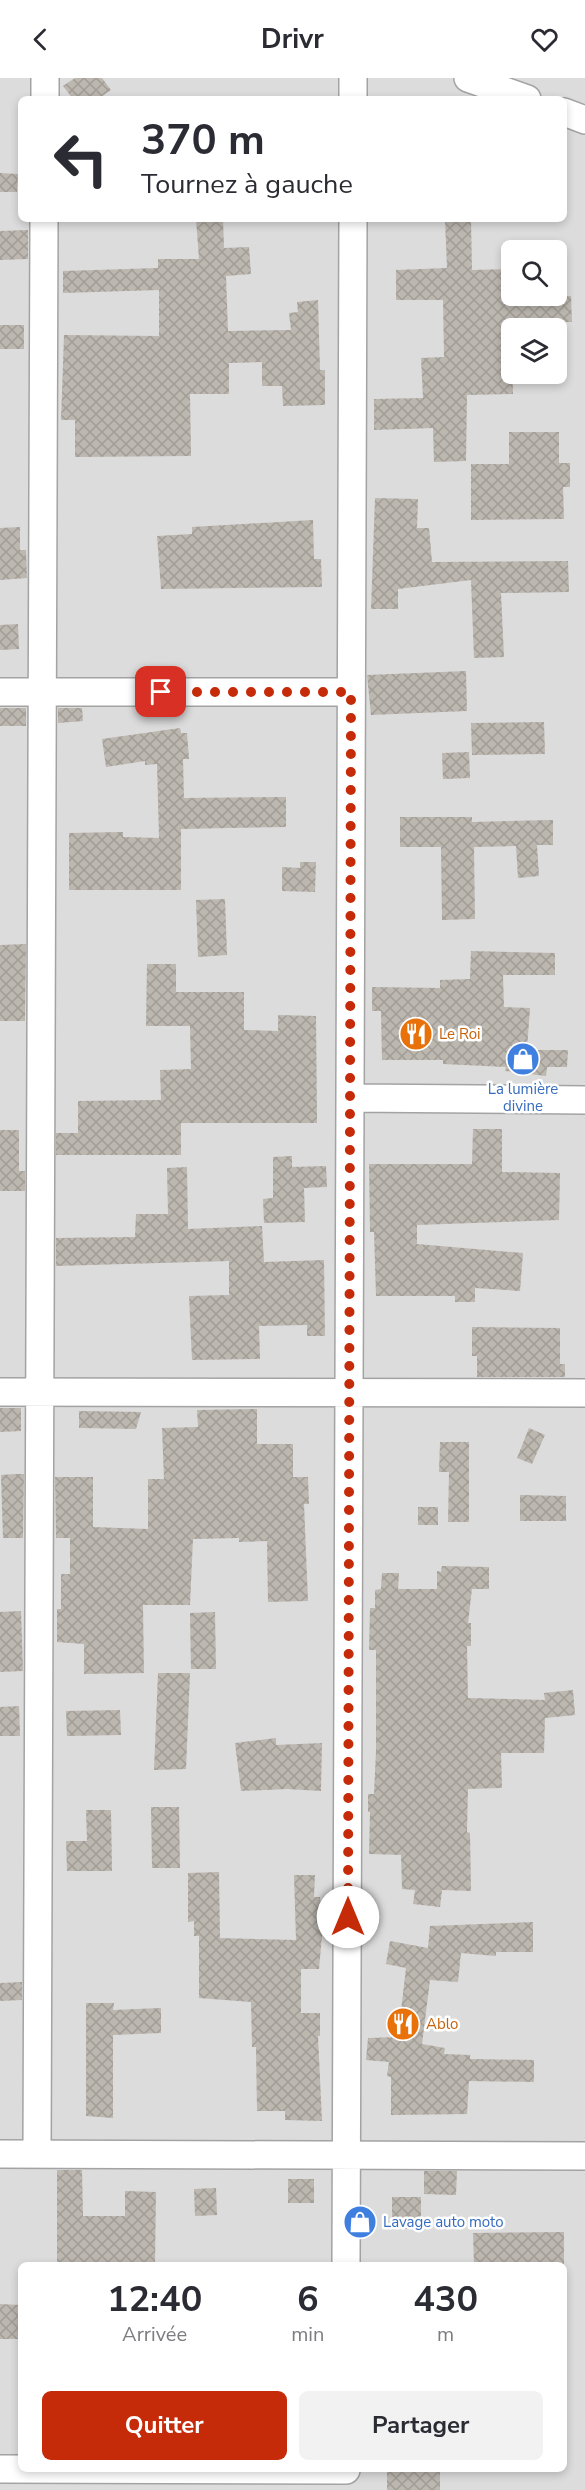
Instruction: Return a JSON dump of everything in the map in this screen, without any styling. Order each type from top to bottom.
[{"type":"street","points":[[45,78],[45,96]]},
{"type":"street","points":[[353,78],[353,96]]},
{"type":"street","points":[[468,78],[519,96]]},
{"type":"street","points":[[567,113],[585,120]]},
{"type":"street","points":[[37,2154],[44,222]]},
{"type":"street","points":[[346,2262],[353,222]]},
{"type":"street","points":[[0,692],[351,692]]},
{"type":"street","points":[[350,1098],[585,1100]]},
{"type":"street","points":[[0,1392],[585,1393]]},
{"type":"street","points":[[0,2154],[585,2156]]},
{"type":"street","points":[[0,2469],[18,2469]]},
{"type":"street","points":[[148,2472],[346,2476]]},
{"type":"shaded area","points":[[0,78],[585,78],[585,2490],[0,2490]]},
{"type":"building","points":[[75,78],[102,78],[111,90],[102,96],[71,96],[63,86]]},
{"type":"building","points":[[0,173],[18,174],[17,192],[0,192]]},
{"type":"building","points":[[196,222],[223,222],[224,248],[249,247],[251,274],[226,276],[228,331],[291,330],[289,313],[298,312],[297,302],[318,300],[320,370],[325,370],[325,405],[283,406],[282,386],[262,386],[262,362],[229,363],[229,394],[190,394],[191,456],[75,457],[75,420],[61,420],[64,335],[159,336],[159,290],[63,293],[63,271],[158,268],[158,259],[199,259]]},
{"type":"building","points":[[445,222],[471,222],[472,270],[501,269],[501,306],[567,306],[567,296],[571,296],[572,322],[567,322],[567,318],[501,318],[501,384],[513,384],[513,394],[467,395],[466,461],[434,462],[433,428],[374,430],[374,399],[423,398],[421,358],[444,357],[443,300],[396,300],[396,270],[447,268]]},
{"type":"building","points":[[28,230],[28,259],[0,260],[0,231]]},
{"type":"building","points":[[0,325],[24,325],[24,349],[0,349]]},
{"type":"building","points":[[509,432],[559,432],[559,463],[570,463],[570,487],[563,487],[564,519],[471,520],[471,464],[509,464]]},
{"type":"building","points":[[375,498],[418,499],[417,528],[429,528],[432,562],[568,561],[569,592],[501,593],[504,657],[474,658],[471,580],[398,589],[398,609],[371,609]]},
{"type":"building","points":[[313,520],[314,559],[321,559],[322,587],[161,589],[157,536],[192,534],[192,527]]},
{"type":"building","points":[[20,527],[20,550],[26,550],[27,578],[0,580],[0,528]]},
{"type":"building","points":[[18,624],[19,649],[0,650],[0,625]]},
{"type":"building","points":[[466,671],[467,711],[371,715],[367,675]]},
{"type":"building","points":[[0,708],[26,708],[26,726],[0,726]]},
{"type":"building","points":[[58,708],[82,708],[83,721],[58,723]]},
{"type":"building","points":[[544,722],[545,754],[472,755],[471,723]]},
{"type":"building","points":[[180,728],[181,733],[187,733],[189,759],[183,759],[184,798],[286,797],[286,827],[181,829],[181,890],[69,890],[69,833],[123,832],[123,837],[159,838],[157,764],[145,765],[145,761],[106,767],[102,739]]},
{"type":"building","points":[[469,752],[470,778],[443,779],[442,753]]},
{"type":"building","points":[[400,817],[472,817],[472,822],[553,820],[553,845],[537,845],[539,876],[518,878],[516,846],[474,847],[475,919],[442,920],[441,847],[400,847]]},
{"type":"building","points":[[300,862],[316,862],[315,892],[282,891],[282,867],[300,868]]},
{"type":"building","points":[[225,899],[227,955],[198,957],[196,900]]},
{"type":"building","points":[[26,944],[25,1021],[0,1021],[0,945]]},
{"type":"building","points":[[471,951],[555,953],[555,975],[503,975],[504,1007],[530,1008],[527,1050],[568,1050],[567,1067],[547,1067],[546,1076],[505,1071],[506,1067],[443,1064],[443,1060],[382,1060],[381,1011],[372,1011],[372,987],[440,988],[440,980],[470,979]]},
{"type":"building","points":[[147,964],[176,964],[176,992],[244,992],[244,1030],[278,1031],[278,1015],[316,1016],[317,1123],[181,1123],[181,1155],[56,1155],[56,1133],[78,1133],[78,1101],[161,1100],[160,1070],[191,1069],[190,1026],[146,1026]]},
{"type":"building","points":[[473,1129],[502,1129],[502,1172],[560,1173],[559,1220],[417,1225],[417,1244],[523,1253],[520,1291],[475,1288],[475,1302],[455,1302],[455,1296],[376,1296],[374,1232],[370,1232],[369,1164],[472,1164]]},
{"type":"building","points":[[0,1130],[19,1130],[19,1171],[25,1171],[25,1191],[0,1191]]},
{"type":"building","points":[[292,1156],[292,1167],[326,1166],[327,1187],[304,1188],[305,1222],[264,1223],[263,1199],[273,1198],[273,1157]]},
{"type":"building","points":[[187,1167],[188,1229],[262,1226],[264,1262],[324,1260],[325,1336],[307,1336],[307,1325],[259,1326],[260,1359],[192,1360],[189,1296],[229,1295],[229,1261],[56,1266],[56,1238],[135,1237],[136,1214],[168,1214],[167,1168]]},
{"type":"building","points":[[472,1327],[560,1328],[560,1364],[565,1364],[565,1377],[477,1377],[477,1356],[472,1356]]},
{"type":"building","points":[[0,1408],[21,1408],[21,1431],[0,1432]]},
{"type":"building","points":[[257,1409],[257,1444],[293,1444],[293,1477],[308,1477],[309,1504],[304,1504],[308,1601],[268,1602],[267,1541],[239,1542],[239,1538],[193,1539],[190,1605],[143,1605],[144,1673],[84,1674],[84,1644],[57,1642],[57,1609],[61,1609],[61,1574],[70,1574],[70,1538],[56,1538],[55,1477],[93,1477],[93,1527],[148,1529],[148,1479],[164,1479],[162,1428],[198,1427],[197,1410]]},
{"type":"building","points":[[79,1411],[141,1412],[136,1429],[79,1428]]},
{"type":"building","points":[[529,1428],[545,1435],[532,1464],[517,1458]]},
{"type":"building","points":[[440,1442],[469,1442],[469,1522],[448,1522],[449,1472],[439,1472]]},
{"type":"building","points":[[24,1474],[23,1538],[3,1538],[1,1475]]},
{"type":"building","points":[[520,1495],[566,1496],[566,1521],[520,1521]]},
{"type":"building","points":[[418,1507],[438,1507],[438,1525],[418,1525]]},
{"type":"building","points":[[442,1566],[489,1567],[489,1589],[472,1589],[468,1623],[471,1623],[471,1646],[467,1646],[468,1698],[545,1700],[544,1693],[573,1690],[575,1715],[545,1718],[544,1753],[501,1753],[502,1788],[468,1789],[467,1832],[470,1833],[471,1891],[442,1890],[440,1907],[413,1904],[415,1890],[402,1889],[401,1855],[369,1854],[368,1794],[374,1794],[376,1751],[376,1650],[369,1650],[370,1608],[375,1608],[375,1590],[381,1589],[382,1573],[399,1573],[398,1589],[437,1589],[437,1571],[441,1572]]},
{"type":"building","points":[[21,1611],[23,1671],[0,1672],[0,1612]]},
{"type":"building","points":[[215,1612],[216,1669],[191,1669],[190,1613]]},
{"type":"building","points":[[158,1673],[190,1673],[186,1769],[154,1770]]},
{"type":"building","points":[[19,1706],[20,1736],[0,1736],[0,1707]]},
{"type":"building","points":[[120,1710],[121,1735],[67,1736],[66,1711]]},
{"type":"building","points":[[276,1738],[276,1745],[322,1743],[321,1791],[287,1789],[241,1791],[235,1743]]},
{"type":"building","points":[[151,1807],[179,1807],[180,1868],[152,1868]]},
{"type":"building","points":[[86,1810],[111,1810],[112,1871],[67,1871],[66,1841],[87,1841]]},
{"type":"building","points":[[219,1872],[220,1938],[296,1940],[294,1875],[315,1875],[314,1897],[320,1897],[322,1936],[319,1969],[301,1969],[301,2013],[320,2013],[320,2036],[318,2036],[322,2121],[285,2120],[285,2111],[257,2111],[256,2047],[252,2047],[251,2002],[199,1998],[199,1936],[194,1936],[194,1921],[188,1922],[188,1873]]},
{"type":"building","points":[[533,1922],[533,1952],[496,1952],[496,1956],[461,1953],[458,1982],[430,1980],[422,2044],[445,2048],[444,2054],[470,2055],[470,2059],[534,2060],[534,2082],[469,2081],[467,2114],[391,2115],[391,2077],[387,2076],[389,2062],[366,2060],[368,2038],[398,2037],[406,1968],[386,1964],[390,1941],[428,1948],[430,1926]]},
{"type":"building","points":[[22,1982],[22,2000],[0,2001],[0,1983]]},
{"type":"building","points":[[86,2003],[114,2003],[113,2010],[161,2008],[161,2033],[113,2035],[113,2118],[86,2116]]},
{"type":"building","points":[[57,2170],[82,2170],[83,2216],[125,2216],[125,2191],[156,2192],[155,2262],[57,2262]]},
{"type":"building","points":[[424,2171],[457,2171],[456,2195],[424,2194]]},
{"type":"building","points":[[288,2179],[314,2179],[314,2203],[288,2203]]},
{"type":"building","points":[[216,2188],[217,2215],[195,2216],[194,2189]]},
{"type":"building","points":[[392,2197],[421,2197],[421,2229],[392,2229]]},
{"type":"building","points":[[564,2232],[564,2262],[474,2262],[473,2233]]},
{"type":"building","points":[[0,2304],[18,2305],[18,2339],[0,2339]]},
{"type":"building","points":[[387,2472],[440,2472],[440,2490],[387,2490]]},
{"type":"place","name":"Le Roi","points":[[416,1034]]},
{"type":"place","name":"La lumière divine","points":[[523,1059]]},
{"type":"place","name":"Ablo","points":[[403,2024]]},
{"type":"place","name":"Lavage auto moto","points":[[360,2222]]},
{"type":"route","points":[[161,692],[351,692],[348,1917]]}]
